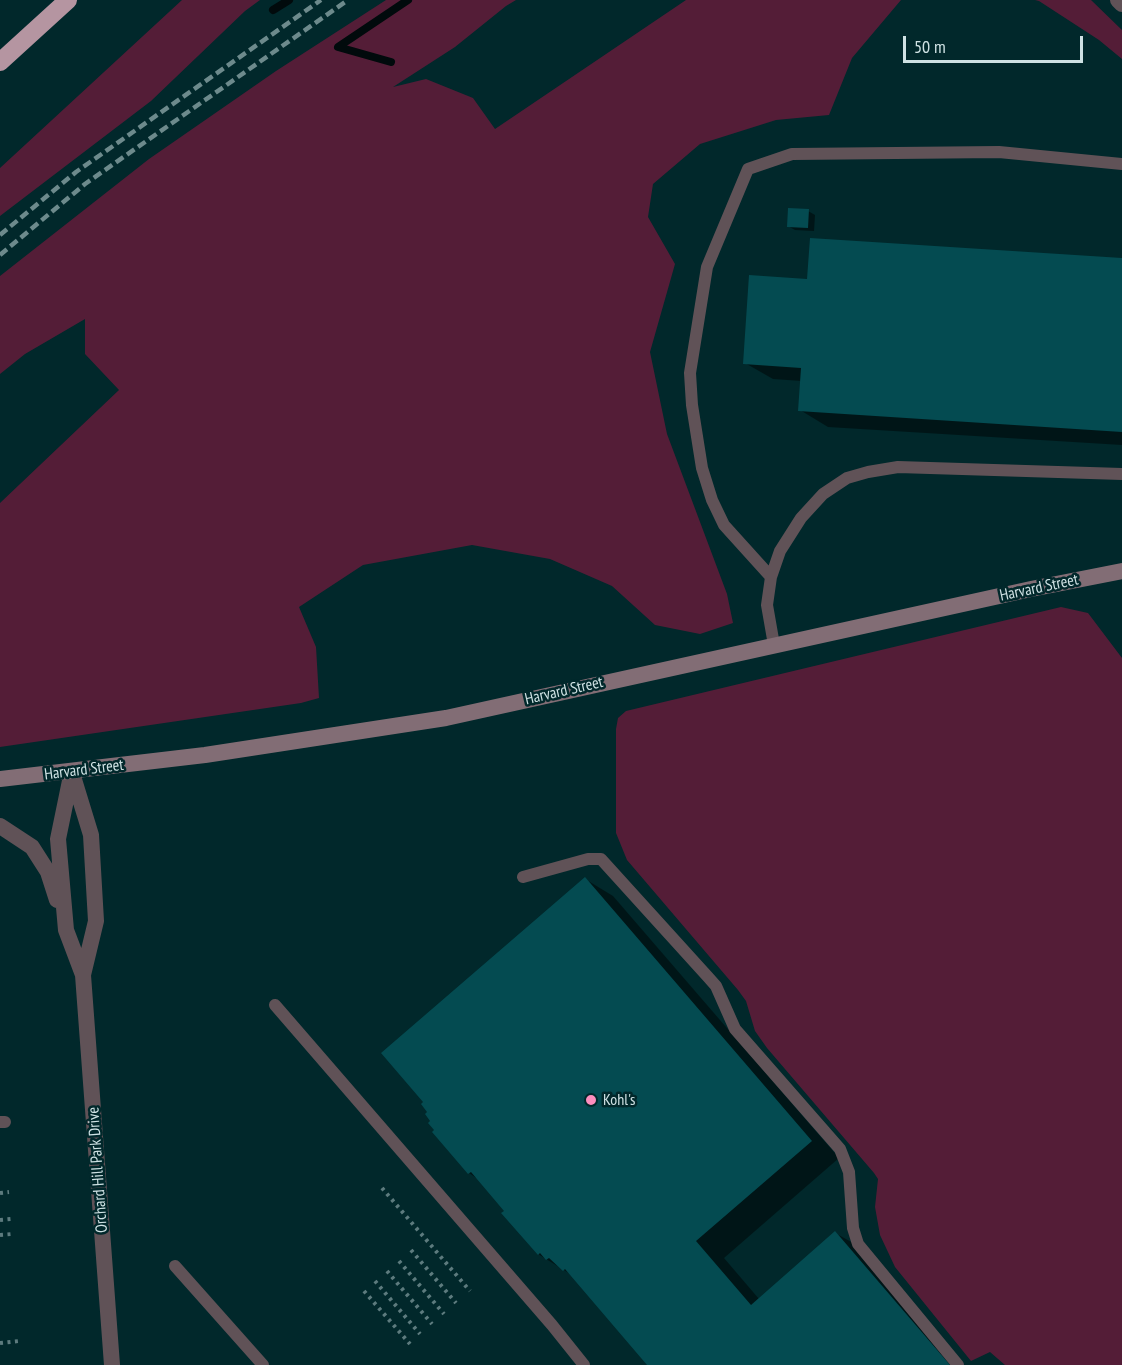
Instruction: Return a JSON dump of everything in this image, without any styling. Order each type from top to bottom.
[{"type":"highway","points":[[0,62],[68,0]]},
{"type":"main road","name":"Harvard Street","points":[[0,779],[216,754],[446,718],[1031,589],[1122,572]]},
{"type":"street","points":[[1118,0],[1122,4]]},
{"type":"street","name":"Orchard Hill Park Drive","points":[[72,771],[58,839],[66,930],[83,975],[112,1365]]},
{"type":"street","name":"Orchard Hill Park Drive","points":[[72,771],[91,835],[96,921],[83,975]]},
{"type":"street","points":[[0,826],[32,847],[41,859],[66,930]]},
{"type":"lane","points":[[771,577],[724,525],[712,500],[702,468],[692,405],[690,373],[707,267],[748,169],[792,154],[999,152],[1122,164]]},
{"type":"lane","points":[[774,645],[767,605],[771,577],[780,551],[808,510],[823,494],[848,478],[868,472],[898,468],[1122,474]]},
{"type":"lane","points":[[523,877],[588,859],[601,859],[693,959],[716,986],[735,1029],[840,1149],[849,1172],[853,1228],[858,1244],[958,1365]]},
{"type":"lane","points":[[275,1005],[584,1365]]},
{"type":"lane","points":[[175,1266],[263,1365]]},
{"type":"path","points":[[382,1188],[470,1291]]},
{"type":"path","points":[[0,1193],[9,1192]]},
{"type":"path","points":[[0,1220],[11,1219]]},
{"type":"path","points":[[0,1235],[12,1234]]},
{"type":"path","points":[[411,1250],[456,1303]]},
{"type":"path","points":[[399,1261],[444,1314]]},
{"type":"path","points":[[387,1271],[432,1324]]},
{"type":"path","points":[[375,1281],[420,1334]]},
{"type":"path","points":[[364,1291],[410,1344]]},
{"type":"path","points":[[0,1343],[19,1341]]},
{"type":"shaded area","points":[[182,0],[260,0],[245,11],[151,101],[0,216],[0,168]]},
{"type":"shaded area","points":[[386,0],[516,0],[455,47],[393,87],[426,79],[473,98],[495,129],[686,0],[901,0],[852,58],[829,115],[776,120],[700,144],[653,184],[648,217],[675,264],[650,352],[667,434],[727,594],[733,623],[700,634],[655,625],[612,586],[550,559],[472,545],[363,565],[299,607],[316,647],[319,698],[301,703],[0,747],[0,503],[119,390],[85,354],[85,319],[25,354],[0,374],[0,276],[149,159],[276,71]]},
{"type":"shaded area","points":[[1035,0],[1091,0],[1122,30],[1122,59],[1099,40]]},
{"type":"shaded area","points":[[1061,607],[1088,613],[1122,658],[1122,1365],[1005,1365],[990,1352],[971,1361],[895,1267],[880,1235],[875,1207],[878,1179],[874,1173],[767,1048],[755,1031],[746,1001],[627,860],[616,833],[616,729],[618,718],[626,711]]},
{"type":"building","points":[[788,208],[809,209],[808,228],[787,227]]},
{"type":"building","points":[[810,238],[1122,258],[1122,432],[798,411],[801,368],[743,364],[749,275],[807,279]]},
{"type":"building","points":[[585,877],[812,1141],[696,1241],[751,1305],[835,1231],[950,1365],[647,1365],[565,1269],[563,1271],[549,1258],[546,1260],[540,1253],[538,1255],[501,1213],[504,1211],[471,1172],[468,1174],[432,1132],[434,1130],[425,1114],[427,1112],[421,1104],[423,1102],[381,1053]]},
{"type":"waterway","points":[[273,10],[289,0]]},
{"type":"waterway","points":[[391,62],[338,47],[408,0]]},
{"type":"railway","points":[[0,235],[76,172],[321,0]]},
{"type":"railway","points":[[0,255],[85,184],[348,0]]},
{"type":"place","name":"Kohl's","points":[[591,1100]]}]
